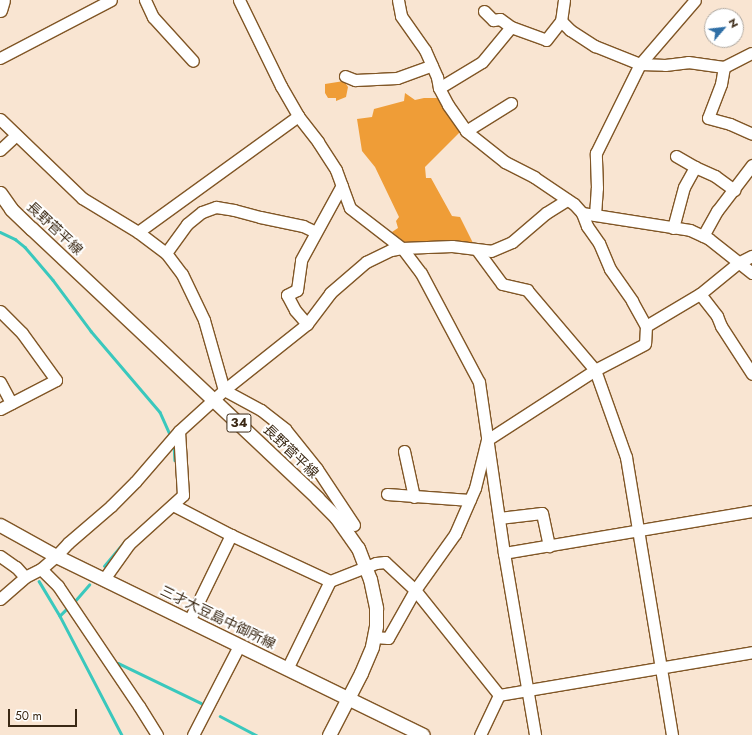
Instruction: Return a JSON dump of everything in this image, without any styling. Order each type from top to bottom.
[{"type":"main road","points":[[0,10],[3,0]]},
{"type":"main road","name":"長野菅平線","points":[[0,193],[11,208],[32,229],[336,517],[358,548],[366,568],[376,608],[374,637],[361,673],[329,735]]},
{"type":"main road","name":"三才大豆島中御所線","points":[[0,525],[56,556],[347,699],[424,735]]},
{"type":"street","points":[[0,58],[111,0]]},
{"type":"street","points":[[145,0],[153,17],[193,61]]},
{"type":"street","points":[[239,0],[281,86],[298,116],[332,165],[342,185],[350,208],[402,248],[421,273],[479,382],[504,553],[535,735]]},
{"type":"street","points":[[374,637],[388,638],[415,590],[455,534],[475,488],[487,440],[595,370],[645,343],[646,326],[632,301],[610,269],[599,242],[587,226],[582,213],[567,200],[534,177],[505,162],[466,131],[448,105],[439,88],[432,65],[425,50],[401,16],[398,0]]},
{"type":"street","points":[[484,11],[493,20],[500,19],[511,27],[546,40],[560,21],[564,0]]},
{"type":"street","points":[[595,215],[597,188],[596,153],[640,64],[695,0]]},
{"type":"street","points":[[560,21],[570,30],[596,46],[640,64],[665,65],[688,62],[724,67],[752,53]]},
{"type":"street","points":[[439,88],[482,62],[511,27]]},
{"type":"street","points":[[345,76],[355,80],[396,78],[432,65]]},
{"type":"street","points":[[724,67],[721,84],[708,118],[730,124],[752,134]]},
{"type":"street","points":[[466,131],[511,103]]},
{"type":"street","points":[[138,232],[298,116]]},
{"type":"street","points":[[0,119],[82,198],[138,232],[166,252],[182,274],[204,320],[224,390],[261,410],[285,429],[317,469],[354,526]]},
{"type":"street","points":[[0,150],[16,135]]},
{"type":"street","points":[[676,156],[715,176],[734,190]]},
{"type":"street","points":[[703,236],[717,211],[752,165]]},
{"type":"street","points":[[673,228],[684,187],[695,167]]},
{"type":"street","points":[[307,324],[295,310],[287,295],[297,290],[301,260],[342,185]]},
{"type":"street","points":[[0,599],[25,577],[41,569],[56,556],[68,543],[135,482],[175,435],[224,390],[307,324],[330,293],[354,272],[377,256],[391,250],[402,248],[452,246],[491,251],[512,242],[546,214],[567,200]]},
{"type":"street","points":[[166,252],[187,224],[202,212],[216,207],[303,226],[316,232]]},
{"type":"street","points":[[582,213],[690,230],[709,238],[752,273]]},
{"type":"street","points":[[477,250],[502,284],[527,290],[595,370],[626,457],[672,735]]},
{"type":"street","points":[[646,326],[700,294],[738,263],[752,256]]},
{"type":"street","points":[[700,294],[717,316],[721,326],[752,374]]},
{"type":"street","points":[[0,311],[22,333],[56,380],[0,409]]},
{"type":"street","points":[[0,382],[11,404]]},
{"type":"street","points":[[104,579],[129,544],[184,494],[175,435]]},
{"type":"street","points":[[404,451],[414,496]]},
{"type":"street","points":[[387,494],[470,500]]},
{"type":"street","points":[[173,505],[231,535],[330,580],[366,568],[376,563],[385,562],[415,590],[499,695]]},
{"type":"street","points":[[504,553],[752,511]]},
{"type":"street","points":[[499,518],[542,513],[549,546]]},
{"type":"street","points":[[189,621],[231,535]]},
{"type":"street","points":[[3,559],[25,577]]},
{"type":"street","points":[[41,569],[58,586],[157,735]]},
{"type":"street","points":[[287,669],[330,580]]},
{"type":"street","points":[[193,735],[239,646]]},
{"type":"street","points":[[499,695],[752,652]]},
{"type":"street","points":[[480,735],[499,695]]},
{"type":"shaded area","points":[[344,81],[348,87],[346,97],[336,101],[336,98],[328,98],[325,93],[325,84]]},
{"type":"shaded area","points":[[405,93],[415,100],[424,98],[439,98],[462,130],[425,167],[426,178],[431,178],[452,216],[460,217],[473,243],[407,244],[392,232],[398,228],[396,221],[399,217],[375,167],[362,151],[357,119],[372,117],[374,109],[404,101]]},
{"type":"waterway","points":[[0,232],[15,239],[25,247],[53,280],[91,331],[160,412],[171,437]]},
{"type":"waterway","points":[[174,443],[175,460]]},
{"type":"waterway","points":[[104,566],[126,540]]},
{"type":"waterway","points":[[39,581],[60,616]]},
{"type":"waterway","points":[[74,602],[89,585]]},
{"type":"waterway","points":[[66,610],[60,616],[122,735]]},
{"type":"waterway","points":[[118,663],[201,703]]},
{"type":"waterway","points":[[220,716],[256,735]]}]
